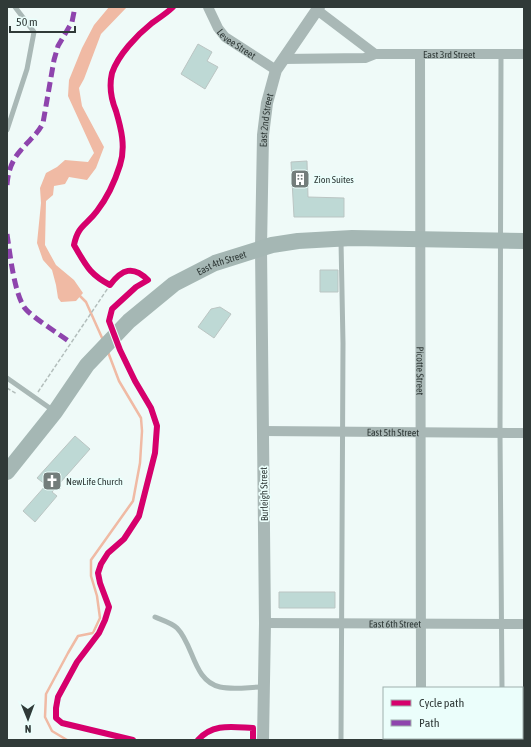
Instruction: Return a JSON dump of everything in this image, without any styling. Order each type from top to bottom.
[{"type":"highway","name":"East 4th Street","points":[[7,472],[55,412],[88,365],[129,321],[174,284],[215,263],[262,248],[298,241],[341,238],[524,241]]},
{"type":"street","name":"Levee Street","points":[[208,7],[218,28],[225,37],[276,70]]},
{"type":"street","name":"East 2nd Street","points":[[262,248],[263,134],[267,103],[276,70],[318,8]]},
{"type":"street","points":[[318,8],[375,54]]},
{"type":"street","name":"East 3rd Street","points":[[284,59],[365,58],[375,54],[524,54]]},
{"type":"street","name":"Picotte Street","points":[[420,54],[422,433],[421,687]]},
{"type":"street","name":"Burleigh Street","points":[[262,248],[266,623],[263,740]]},
{"type":"street","name":"East 5th Street","points":[[263,431],[524,433]]},
{"type":"street","name":"East 6th Street","points":[[266,623],[524,624]]},
{"type":"lane","points":[[7,130],[27,69],[34,32],[15,7]]},
{"type":"lane","points":[[502,54],[500,433],[502,687]]},
{"type":"lane","points":[[341,238],[344,343],[341,740]]},
{"type":"lane","points":[[7,378],[55,412]]},
{"type":"lane","points":[[155,617],[177,628],[206,680],[218,687],[264,687]]},
{"type":"path","points":[[104,282],[112,283]]},
{"type":"path","points":[[34,397],[112,283]]},
{"type":"shaded area","points":[[109,7],[127,7],[101,34],[84,79],[79,88],[82,106],[104,147],[96,168],[87,180],[69,177],[65,184],[54,186],[53,195],[46,201],[45,245],[56,265],[74,280],[83,293],[76,301],[61,302],[58,298],[52,270],[43,260],[37,243],[41,203],[40,188],[46,173],[57,167],[65,160],[88,162],[94,153],[68,96],[69,80],[82,48],[94,25]]},
{"type":"building","points":[[198,44],[212,52],[207,61],[218,67],[205,89],[181,74]]},
{"type":"building","name":"Zion Suites","points":[[307,161],[308,197],[344,198],[344,217],[294,217],[291,162]]},
{"type":"building","points":[[320,270],[338,270],[338,292],[320,292]]},
{"type":"building","points":[[220,307],[231,314],[214,338],[198,327],[211,309]]},
{"type":"building","name":"NewLife Church","points":[[75,436],[90,449],[52,492],[57,496],[35,522],[23,511],[46,485],[37,478]]},
{"type":"building","points":[[279,592],[335,592],[335,608],[279,608]]},
{"type":"waterway","points":[[80,296],[86,302],[103,340]]},
{"type":"waterway","points":[[67,740],[52,731],[45,717],[46,694],[78,636],[93,633],[100,618],[97,596],[91,576],[91,560],[133,501],[140,463],[142,431],[141,418],[119,381],[108,352]]},
{"type":"marked path","points":[[7,185],[9,170],[15,158],[36,134],[43,123],[54,60],[58,46],[72,22],[75,7]]},
{"type":"marked path","points":[[7,234],[15,282],[24,307],[27,311],[71,343]]},
{"type":"cycle path","points":[[133,740],[62,723],[56,718],[58,697],[77,662],[99,633],[105,620],[109,607],[98,573],[101,564],[108,553],[124,539],[139,516],[155,453],[157,426],[151,408],[135,381],[120,350],[109,321],[112,309],[136,287],[148,280],[137,272],[128,271],[119,275],[110,285],[93,273],[85,264],[74,245],[80,229],[101,206],[116,177],[122,158],[123,144],[120,124],[112,97],[112,73],[123,52],[134,39],[173,7]]},
{"type":"cycle path","points":[[198,740],[210,731],[223,727],[253,728],[253,740]]},
{"type":"place","name":"Zion Suites","points":[[300,179]]},
{"type":"place","name":"NewLife Church","points":[[52,481]]}]
